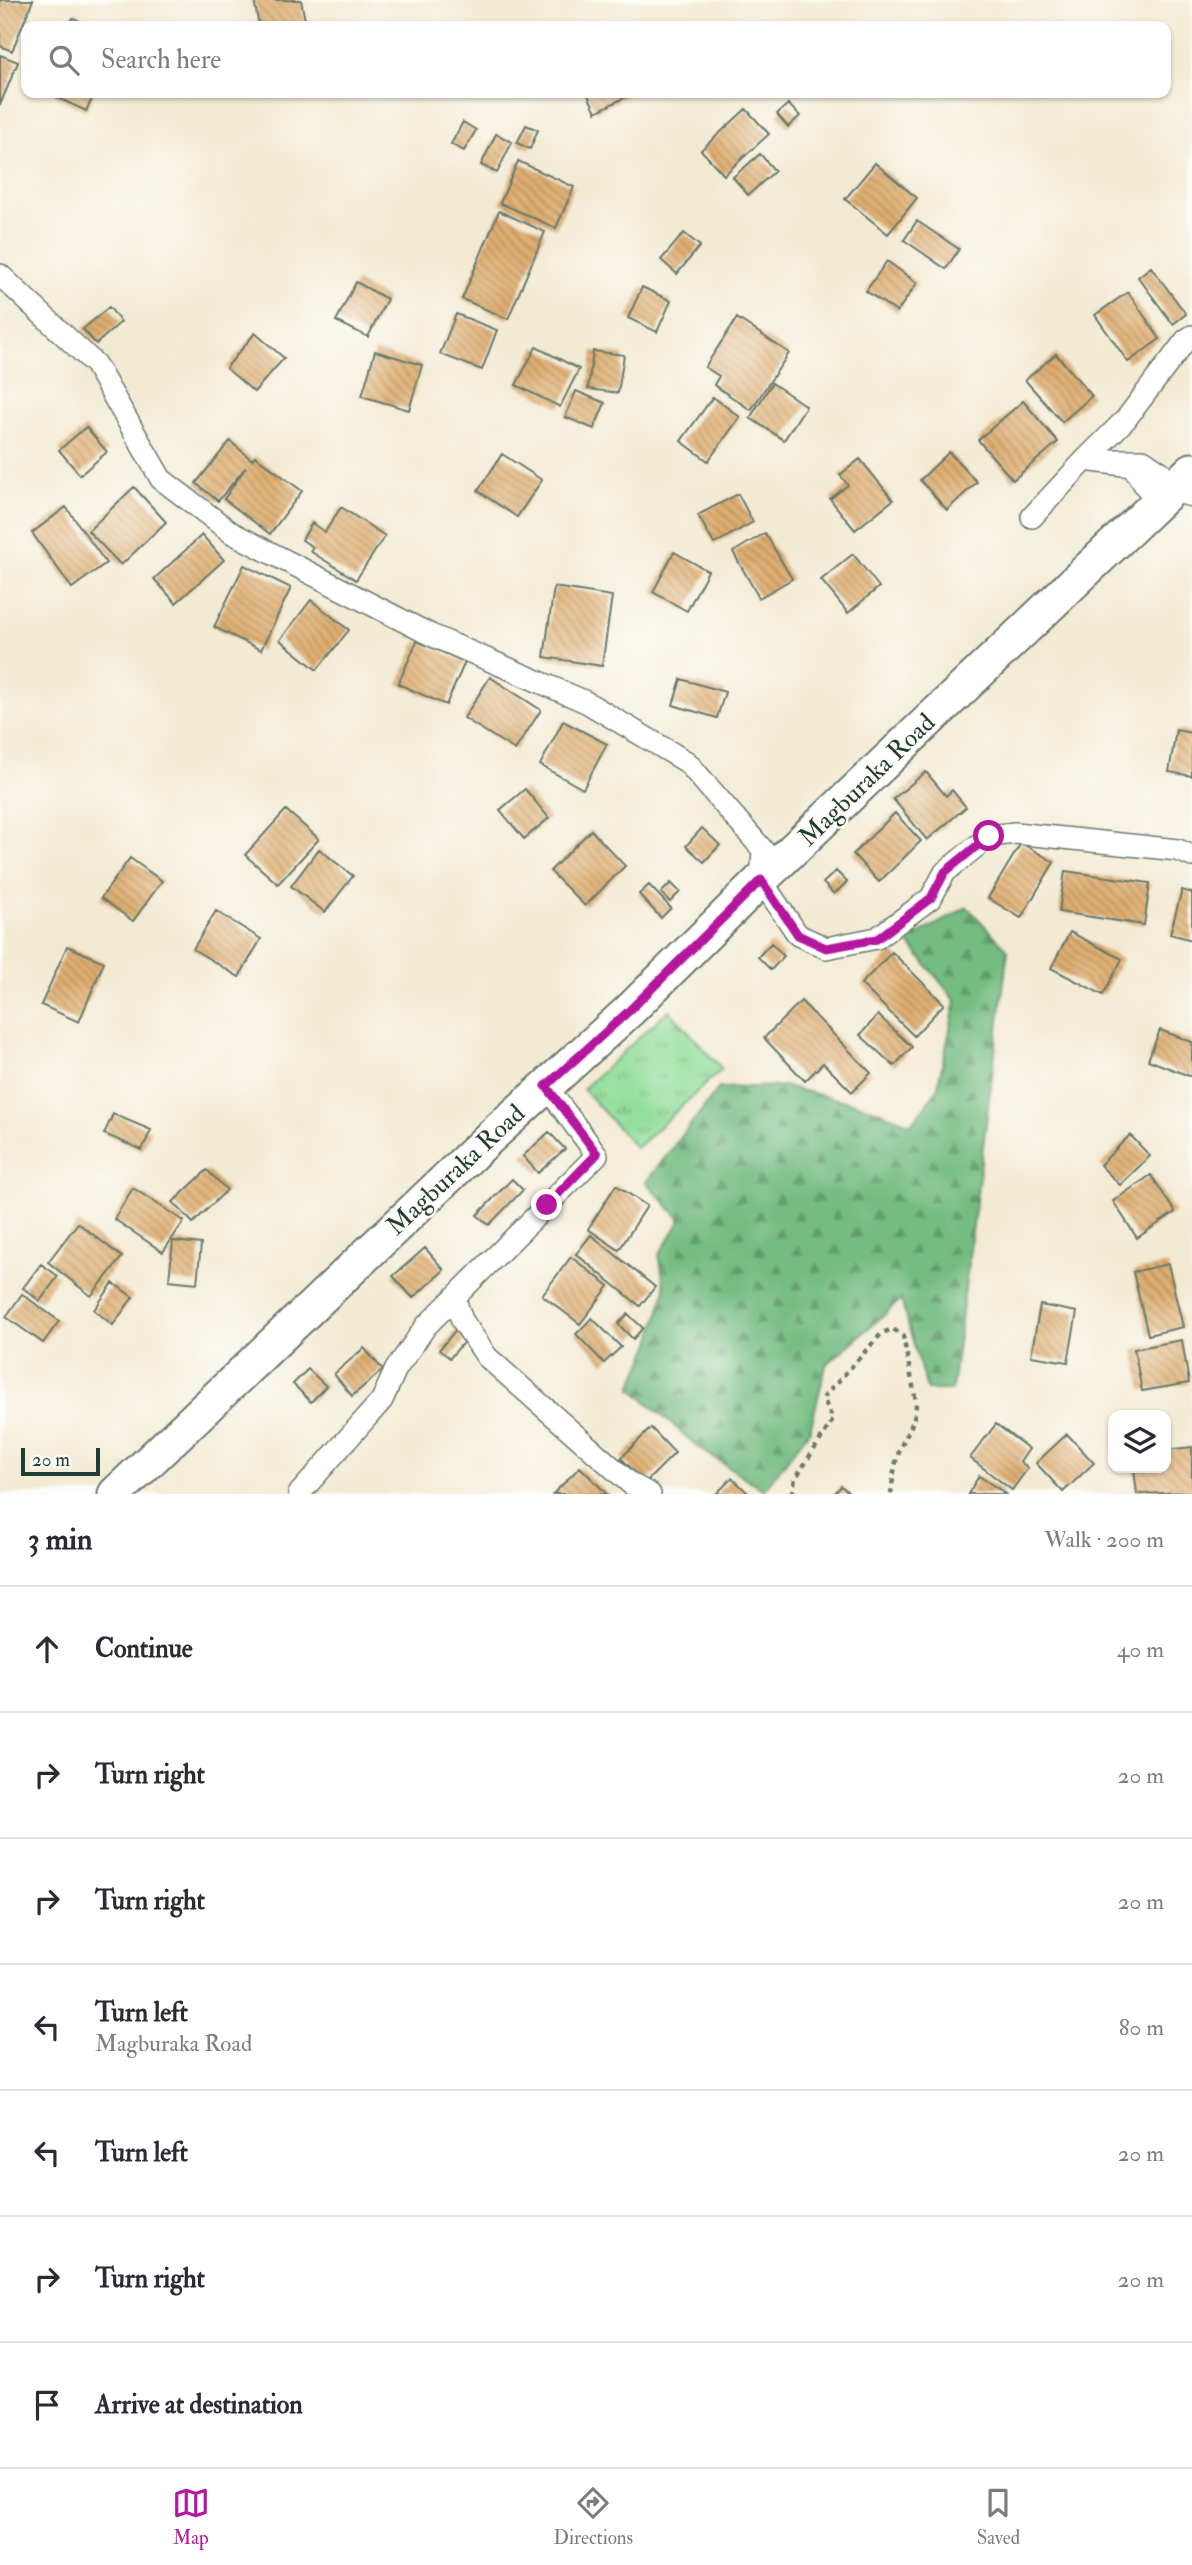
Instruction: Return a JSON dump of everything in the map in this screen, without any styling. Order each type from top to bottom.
[{"type":"main road","name":"Magburaka Road","points":[[116,1494],[546,1086],[630,1010],[761,880],[1178,490]]},
{"type":"street","points":[[0,275],[95,364],[161,479],[232,533],[431,635],[586,702],[687,762],[763,850],[761,880],[798,935],[826,948],[877,939],[931,898],[945,872],[989,836],[1028,835],[1178,850],[1192,856]]},
{"type":"street","points":[[1032,517],[1126,419],[1186,340],[1192,336]]},
{"type":"street","points":[[1086,460],[1143,460],[1162,473],[1178,490]]},
{"type":"street","points":[[299,1494],[382,1400],[396,1369],[426,1325],[455,1299],[597,1154],[546,1086]]},
{"type":"street","points":[[455,1299],[462,1320],[487,1357],[631,1484],[650,1494]]},
{"type":"path","points":[[792,1494],[795,1479],[833,1420],[823,1398],[882,1333],[893,1329],[903,1336],[916,1412],[894,1469],[891,1494]]},
{"type":"green space","points":[[967,907],[1008,950],[952,1390],[927,1390],[901,1300],[826,1365],[810,1430],[764,1490],[699,1448],[631,1388],[651,1343],[665,1291],[659,1255],[681,1220],[646,1182],[719,1088],[784,1086],[865,1106],[911,1124],[937,1090],[956,1001],[907,941]]},
{"type":"green space","points":[[669,1010],[722,1069],[636,1148],[583,1089]]},
{"type":"building","points":[[0,0],[33,0],[24,21],[21,21],[21,29],[12,51],[0,46]]},
{"type":"building","points":[[254,0],[301,0],[305,21],[258,21]]},
{"type":"building","points":[[0,55],[18,62],[0,105]]},
{"type":"building","points":[[58,98],[92,98],[86,111]]},
{"type":"building","points":[[589,98],[624,98],[596,112]]},
{"type":"building","points":[[788,104],[800,116],[788,127],[777,114]]},
{"type":"building","points":[[746,109],[769,134],[724,175],[701,150]]},
{"type":"building","points":[[463,122],[476,130],[464,151],[451,144]]},
{"type":"building","points":[[526,125],[538,130],[530,149],[517,143]]},
{"type":"building","points":[[496,134],[512,142],[497,173],[481,165]]},
{"type":"building","points":[[760,154],[775,171],[748,195],[733,177]]},
{"type":"building","points":[[518,161],[574,187],[556,228],[500,203]]},
{"type":"building","points":[[875,163],[917,198],[888,234],[845,199]]},
{"type":"building","points":[[499,211],[545,232],[508,319],[462,299]]},
{"type":"building","points":[[917,221],[959,249],[946,269],[904,240]]},
{"type":"building","points":[[684,233],[700,246],[677,274],[661,260]]},
{"type":"building","points":[[887,261],[917,283],[897,312],[866,291]]},
{"type":"building","points":[[1151,267],[1186,314],[1173,324],[1138,277]]},
{"type":"building","points":[[356,282],[387,299],[368,337],[336,321]]},
{"type":"building","points":[[642,287],[671,301],[657,332],[628,318]]},
{"type":"building","points":[[1128,292],[1160,339],[1128,362],[1095,315]]},
{"type":"building","points":[[109,307],[121,322],[96,344],[83,329]]},
{"type":"building","points":[[456,314],[497,330],[482,370],[440,354]]},
{"type":"building","points":[[737,318],[789,353],[751,410],[714,385],[719,376],[705,367]]},
{"type":"building","points":[[255,333],[284,358],[254,392],[226,368]]},
{"type":"building","points":[[536,347],[579,369],[560,407],[516,385]]},
{"type":"building","points":[[375,351],[422,365],[409,410],[362,396]]},
{"type":"building","points":[[593,351],[624,355],[618,393],[588,389]]},
{"type":"building","points":[[1056,354],[1092,396],[1062,422],[1025,380]]},
{"type":"building","points":[[772,383],[806,406],[784,440],[750,418]]},
{"type":"building","points":[[576,391],[605,403],[594,429],[565,417]]},
{"type":"building","points":[[713,397],[740,417],[708,461],[681,441]]},
{"type":"building","points":[[1023,401],[1058,442],[1013,480],[978,440]]},
{"type":"building","points":[[86,427],[107,452],[80,475],[59,450]]},
{"type":"building","points":[[230,441],[252,460],[255,456],[302,491],[270,534],[224,499],[246,467],[218,501],[196,483]]},
{"type":"building","points":[[949,452],[977,482],[947,510],[920,480]]},
{"type":"building","points":[[502,454],[542,480],[517,517],[478,491]]},
{"type":"building","points":[[860,459],[893,500],[855,530],[830,499],[848,485],[840,475]]},
{"type":"building","points":[[134,487],[166,522],[121,565],[88,531]]},
{"type":"building","points":[[738,494],[753,522],[714,544],[698,515]]},
{"type":"building","points":[[66,507],[106,563],[72,588],[32,533]]},
{"type":"building","points":[[341,507],[385,536],[356,580],[310,551],[313,547],[302,540],[312,523],[325,532]]},
{"type":"building","points":[[765,533],[792,579],[759,598],[733,552]]},
{"type":"building","points":[[202,535],[224,560],[176,603],[154,579]]},
{"type":"building","points":[[674,552],[708,571],[687,611],[653,592]]},
{"type":"building","points":[[853,554],[879,587],[848,613],[821,580]]},
{"type":"building","points":[[244,565],[291,588],[261,650],[214,627]]},
{"type":"building","points":[[554,587],[612,596],[602,666],[544,657]]},
{"type":"building","points":[[311,600],[349,630],[317,670],[280,640]]},
{"type":"building","points":[[417,641],[465,662],[446,705],[398,684]]},
{"type":"building","points":[[490,677],[541,710],[515,750],[464,718]]},
{"type":"building","points":[[681,679],[725,692],[717,718],[673,705]]},
{"type":"building","points":[[563,721],[607,744],[583,789],[540,765]]},
{"type":"building","points":[[1176,730],[1192,733],[1192,776],[1169,772]]},
{"type":"building","points":[[926,772],[946,796],[952,790],[966,807],[927,840],[893,799]]},
{"type":"building","points":[[525,789],[549,818],[524,839],[500,810]]},
{"type":"building","points":[[286,810],[319,839],[278,884],[245,855]]},
{"type":"building","points":[[895,813],[921,841],[879,882],[853,854]]},
{"type":"building","points":[[702,828],[720,845],[704,862],[686,846]]},
{"type":"building","points":[[591,830],[625,866],[585,906],[550,871]]},
{"type":"building","points":[[1021,843],[1054,862],[1021,918],[988,898]]},
{"type":"building","points":[[319,849],[353,876],[325,912],[291,886]]},
{"type":"building","points":[[130,858],[162,881],[133,921],[101,898]]},
{"type":"building","points":[[836,871],[847,882],[834,894],[823,883]]},
{"type":"building","points":[[1065,871],[1150,883],[1144,925],[1059,912]]},
{"type":"building","points":[[671,883],[680,892],[670,902],[661,893]]},
{"type":"building","points":[[649,885],[671,908],[661,918],[639,894]]},
{"type":"building","points":[[1182,890],[1192,893],[1192,940],[1170,934]]},
{"type":"building","points":[[216,911],[261,939],[239,977],[193,949]]},
{"type":"building","points":[[1070,932],[1122,959],[1103,995],[1051,968]]},
{"type":"building","points":[[771,943],[784,956],[771,970],[758,957]]},
{"type":"building","points":[[67,946],[104,962],[79,1022],[41,1005]]},
{"type":"building","points":[[892,952],[944,1004],[914,1036],[861,984]]},
{"type":"building","points":[[801,1001],[871,1073],[852,1092],[823,1063],[805,1081],[764,1038]]},
{"type":"building","points":[[878,1015],[912,1047],[894,1066],[860,1035]]},
{"type":"building","points":[[1160,1030],[1192,1042],[1192,1077],[1148,1060]]},
{"type":"building","points":[[113,1114],[151,1130],[142,1150],[104,1134]]},
{"type":"building","points":[[549,1132],[565,1149],[538,1173],[523,1156]]},
{"type":"building","points":[[1130,1135],[1150,1156],[1120,1185],[1100,1165]]},
{"type":"building","points":[[207,1170],[227,1190],[193,1223],[173,1202]]},
{"type":"building","points":[[1151,1175],[1175,1212],[1137,1238],[1113,1201]]},
{"type":"building","points":[[512,1179],[523,1190],[489,1225],[477,1215]]},
{"type":"building","points":[[616,1185],[647,1206],[619,1250],[588,1229]]},
{"type":"building","points":[[133,1188],[184,1221],[163,1252],[114,1219]]},
{"type":"building","points":[[78,1223],[122,1257],[91,1296],[48,1262]]},
{"type":"building","points":[[591,1235],[655,1287],[640,1306],[576,1254]]},
{"type":"building","points":[[173,1241],[201,1244],[197,1283],[169,1280]]},
{"type":"building","points":[[425,1248],[444,1270],[413,1298],[393,1276]]},
{"type":"building","points":[[571,1257],[609,1286],[580,1324],[542,1295]]},
{"type":"building","points":[[41,1264],[58,1276],[40,1301],[23,1288]]},
{"type":"building","points":[[1168,1264],[1183,1327],[1148,1335],[1133,1272]]},
{"type":"building","points":[[113,1283],[133,1297],[113,1325],[94,1310]]},
{"type":"building","points":[[22,1294],[59,1321],[43,1343],[6,1317]]},
{"type":"building","points":[[1040,1305],[1077,1312],[1068,1362],[1031,1356]]},
{"type":"building","points":[[628,1314],[643,1328],[633,1339],[618,1324]]},
{"type":"building","points":[[592,1318],[621,1347],[604,1363],[576,1334]]},
{"type":"building","points":[[457,1328],[468,1337],[450,1358],[439,1350]]},
{"type":"building","points":[[1182,1340],[1189,1383],[1142,1391],[1134,1349]]},
{"type":"building","points":[[364,1348],[383,1370],[352,1396],[334,1374]]},
{"type":"building","points":[[308,1369],[326,1386],[311,1402],[293,1384]]},
{"type":"building","points":[[996,1424],[1029,1449],[1020,1462],[1028,1468],[1012,1490],[970,1458]]},
{"type":"building","points":[[651,1428],[675,1453],[645,1483],[621,1458]]},
{"type":"building","points":[[1067,1434],[1094,1463],[1063,1492],[1036,1463]]},
{"type":"building","points":[[1192,1447],[1192,1492],[1137,1494],[1135,1473],[1171,1473],[1171,1449]]},
{"type":"building","points":[[580,1467],[607,1494],[553,1494]]},
{"type":"building","points":[[979,1476],[1006,1494],[968,1494]]},
{"type":"building","points":[[732,1478],[749,1494],[716,1494]]},
{"type":"building","points":[[841,1486],[851,1494],[834,1494]]},
{"type":"route","points":[[547,1205],[597,1154],[546,1086],[630,1010],[761,880],[798,935],[826,948],[877,939],[931,898],[945,872],[989,836]]}]
